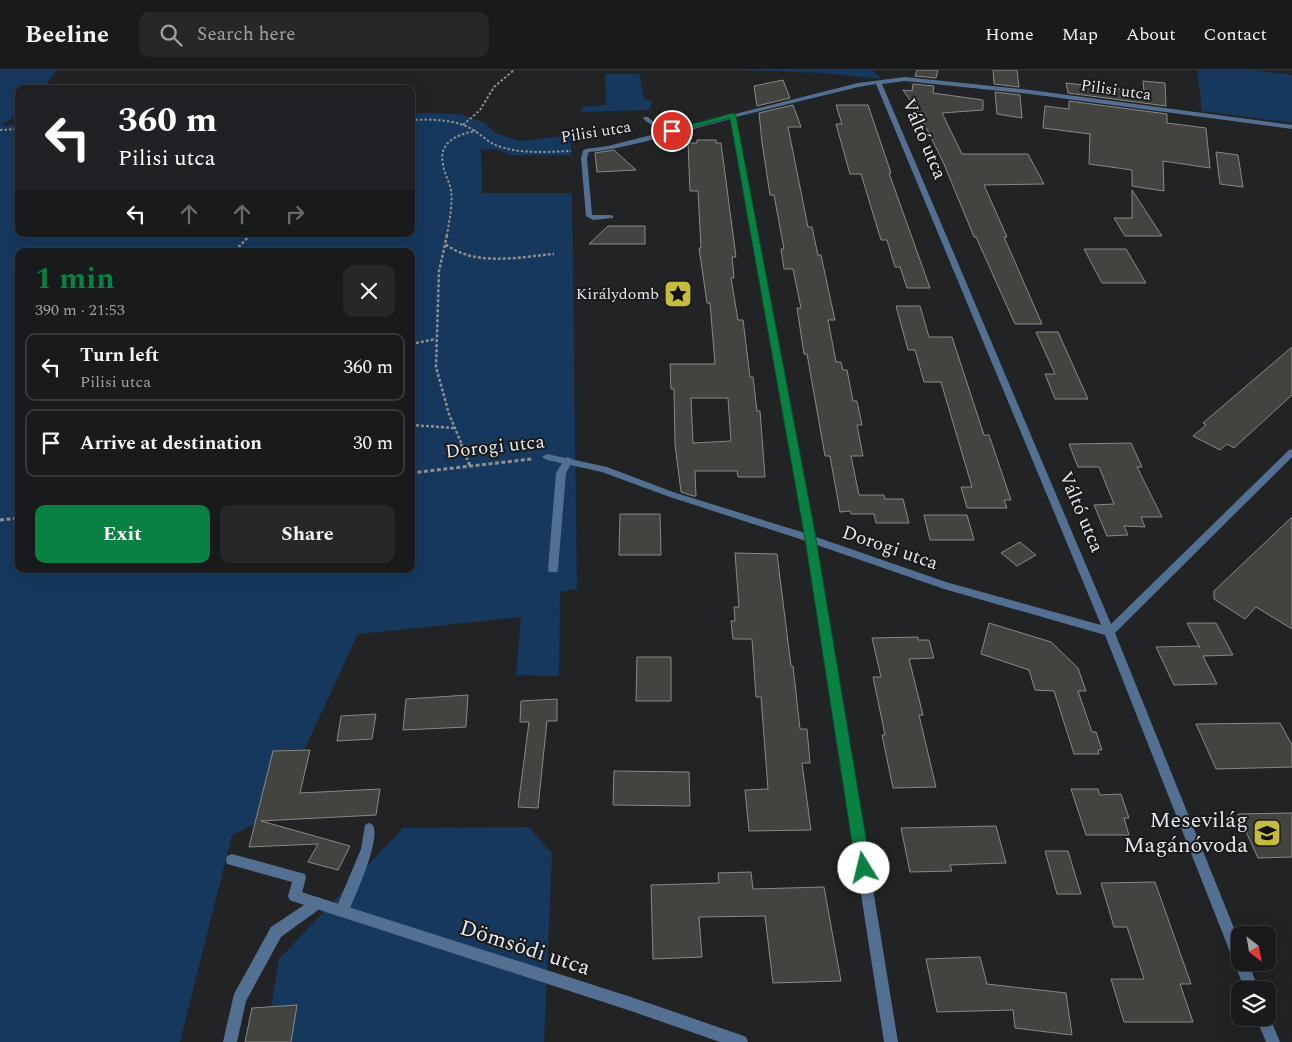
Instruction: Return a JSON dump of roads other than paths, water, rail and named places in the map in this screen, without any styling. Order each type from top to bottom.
[{"type":"street","name":"Pilisi utca","points":[[610,217],[593,218],[589,216],[584,158],[586,151],[608,148],[858,85],[878,82],[905,79],[1030,92],[1292,127]]},
{"type":"street","name":"Váltó utca","points":[[878,82],[1109,632],[1231,938]]},
{"type":"street","points":[[733,116],[811,539],[891,1042]]},
{"type":"street","points":[[646,118],[650,124],[657,126],[682,125],[687,127]]},
{"type":"street","points":[[1109,632],[1292,452]]},
{"type":"street","name":"Dorogi utca","points":[[547,457],[604,469],[670,494],[811,539],[944,585],[1109,632]]},
{"type":"street","points":[[553,568],[561,473],[568,460]]},
{"type":"street","points":[[342,911],[368,849],[369,829]]},
{"type":"street","name":"Dömsödi utca","points":[[232,860],[300,878],[295,896],[631,1004],[741,1042]]},
{"type":"street","points":[[230,1042],[239,999],[276,932],[316,903]]},
{"type":"street","points":[[1266,1026],[1273,1042]]},
{"type":"place","name":"Királydomb","points":[[678,294]]},
{"type":"place","name":"Mesevilág Magánóvoda","points":[[1267,833]]}]
